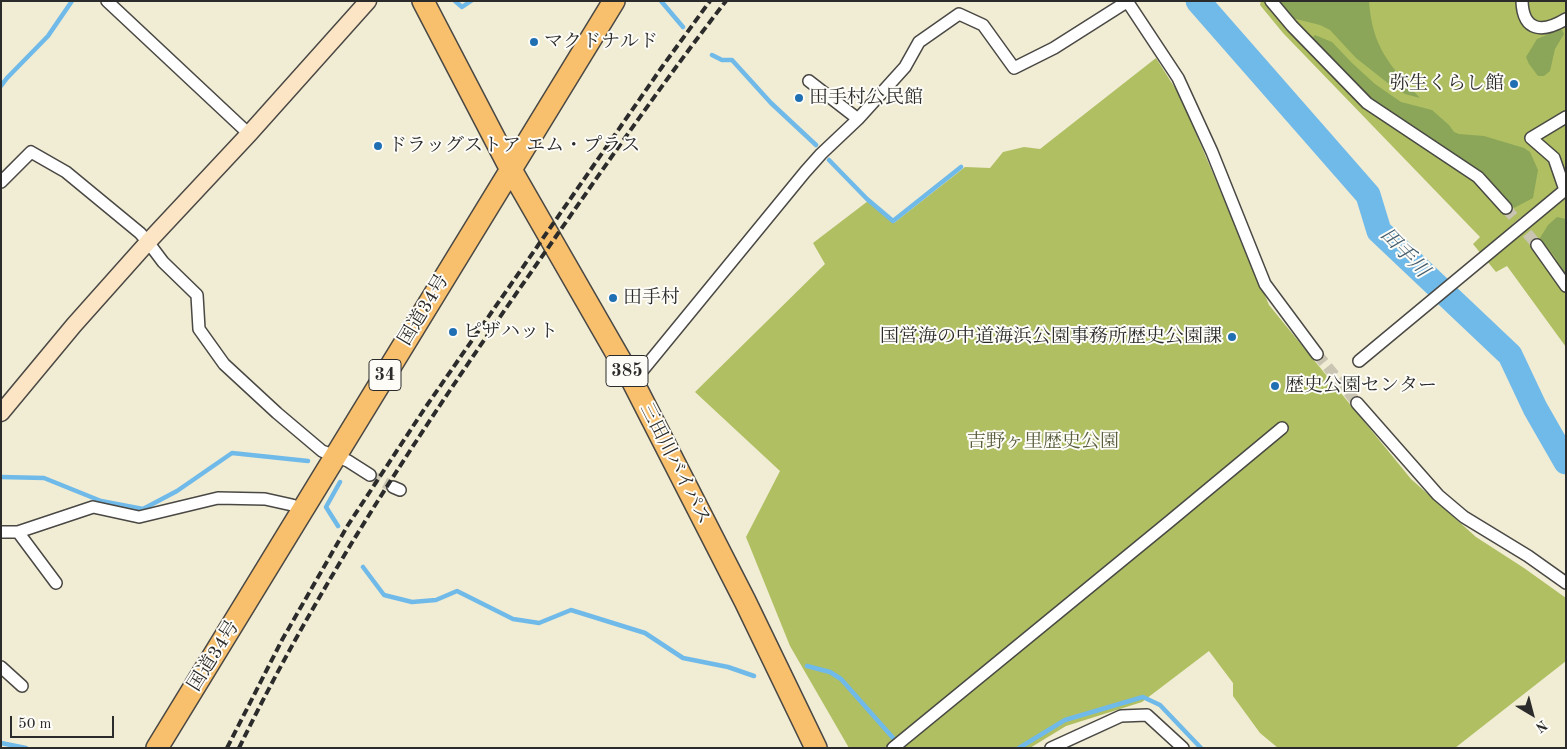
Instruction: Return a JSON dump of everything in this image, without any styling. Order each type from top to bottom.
[{"type":"highway","name":"三田川バイパス","points":[[422,1],[510,168],[633,382],[745,601],[816,748]]},
{"type":"highway","name":"国道34号","points":[[157,748],[336,457],[510,168],[614,1]]},
{"type":"street","points":[[107,1],[249,134]]},
{"type":"street","points":[[1,412],[74,325],[148,242],[249,134],[368,1]]},
{"type":"street","points":[[633,382],[821,154],[858,120],[905,67],[919,42],[960,14],[983,25],[1014,68],[1054,48],[1128,1],[1178,78],[1212,152],[1265,284],[1316,354]]},
{"type":"street","points":[[1271,1],[1292,26],[1367,103],[1478,177],[1506,208]]},
{"type":"street","points":[[1522,1],[1524,18],[1535,28],[1546,28],[1566,19]]},
{"type":"street","points":[[810,82],[858,120]]},
{"type":"street","points":[[1358,361],[1565,190],[1554,158],[1531,138],[1566,117]]},
{"type":"street","points":[[1,182],[31,152],[66,172],[148,242],[163,262],[197,295],[199,329],[224,364],[322,451],[348,461],[370,475]]},
{"type":"street","points":[[1537,245],[1566,286]]},
{"type":"street","points":[[1357,403],[1438,495],[1464,516],[1528,556],[1566,583]]},
{"type":"street","points":[[893,748],[1282,428]]},
{"type":"street","points":[[1,532],[18,532],[93,507],[139,517],[218,498],[246,498],[265,499],[292,505],[303,510]]},
{"type":"street","points":[[18,532],[56,583]]},
{"type":"street","points":[[1,667],[22,686]]},
{"type":"street","points":[[1054,747],[1121,716],[1147,715],[1183,748]]},
{"type":"green space","points":[[1261,1],[1566,1],[1566,347],[1507,266],[1496,272],[1473,244],[1480,237],[1283,33],[1260,5]]},
{"type":"green space","points":[[1280,1],[1369,1],[1374,31],[1384,55],[1420,98],[1405,94],[1389,84],[1356,58],[1330,30],[1320,25],[1292,18]]},
{"type":"green space","points":[[1562,30],[1564,34],[1555,49],[1550,71],[1544,76],[1538,76],[1526,57],[1537,39]]},
{"type":"green space","points":[[1315,35],[1332,42],[1375,84],[1401,102],[1432,110],[1454,132],[1484,136],[1524,148],[1530,152],[1538,170],[1533,198],[1514,208],[1480,171],[1372,99],[1316,44],[1312,38]]},
{"type":"green space","name":"吉野ヶ里歴史公園","points":[[1156,58],[1180,96],[1269,305],[1411,479],[1476,537],[1566,598],[1566,661],[1455,748],[1278,748],[1260,733],[1233,696],[1233,683],[1209,651],[1142,702],[1066,726],[1030,748],[849,748],[790,646],[746,537],[780,471],[695,392],[825,264],[813,243],[868,201],[894,223],[965,167],[990,168],[1003,152],[1024,147],[1040,149]]},
{"type":"green space","points":[[1557,217],[1566,219],[1566,275],[1540,238],[1548,225]]},
{"type":"waterway","points":[[1,86],[48,36],[72,1]]},
{"type":"waterway","points":[[455,1],[462,7],[471,1]]},
{"type":"waterway","points":[[661,1],[683,27]]},
{"type":"waterway","name":"田手川","points":[[1198,1],[1368,195],[1379,231],[1510,355],[1535,408],[1566,462]]},
{"type":"waterway","points":[[712,55],[722,60],[732,60],[771,103],[816,145]]},
{"type":"waterway","points":[[829,160],[867,199],[893,221],[961,167]]},
{"type":"waterway","points":[[1,477],[44,478],[101,501],[143,509],[177,491],[232,453],[308,461]]},
{"type":"waterway","points":[[338,526],[326,507],[340,482]]},
{"type":"waterway","points":[[363,567],[384,595],[412,602],[436,600],[457,591],[513,619],[539,623],[571,610],[645,633],[683,658],[728,667],[754,676]]},
{"type":"waterway","points":[[807,666],[830,672],[841,679],[894,739]]},
{"type":"waterway","points":[[1019,748],[1065,720],[1143,697],[1160,705],[1201,748]]},
{"type":"waterway","points":[[1,743],[26,748]]},
{"type":"tunnel","points":[[1506,208],[1537,245]]},
{"type":"tunnel","points":[[1317,354],[1357,403]]},
{"type":"tunnel","points":[[370,475],[393,487]]},
{"type":"railway","points":[[227,748],[282,640],[348,525],[425,408],[710,1]]},
{"type":"railway","points":[[239,748],[303,625],[411,449],[600,173],[726,1]]},
{"type":"place","name":"マクドナルド","points":[[534,42]]},
{"type":"place","name":"弥生くらし館","points":[[1514,84]]},
{"type":"place","name":"田手村公民館","points":[[799,98]]},
{"type":"place","name":"ドラッグストア エム・プラス","points":[[378,146]]},
{"type":"place","name":"田手村","points":[[613,298]]},
{"type":"place","name":"ピザハット","points":[[453,332]]},
{"type":"place","name":"国営海の中道海浜公園事務所歴史公園課","points":[[1232,337]]},
{"type":"place","name":"歴史公園センター","points":[[1275,386]]}]
